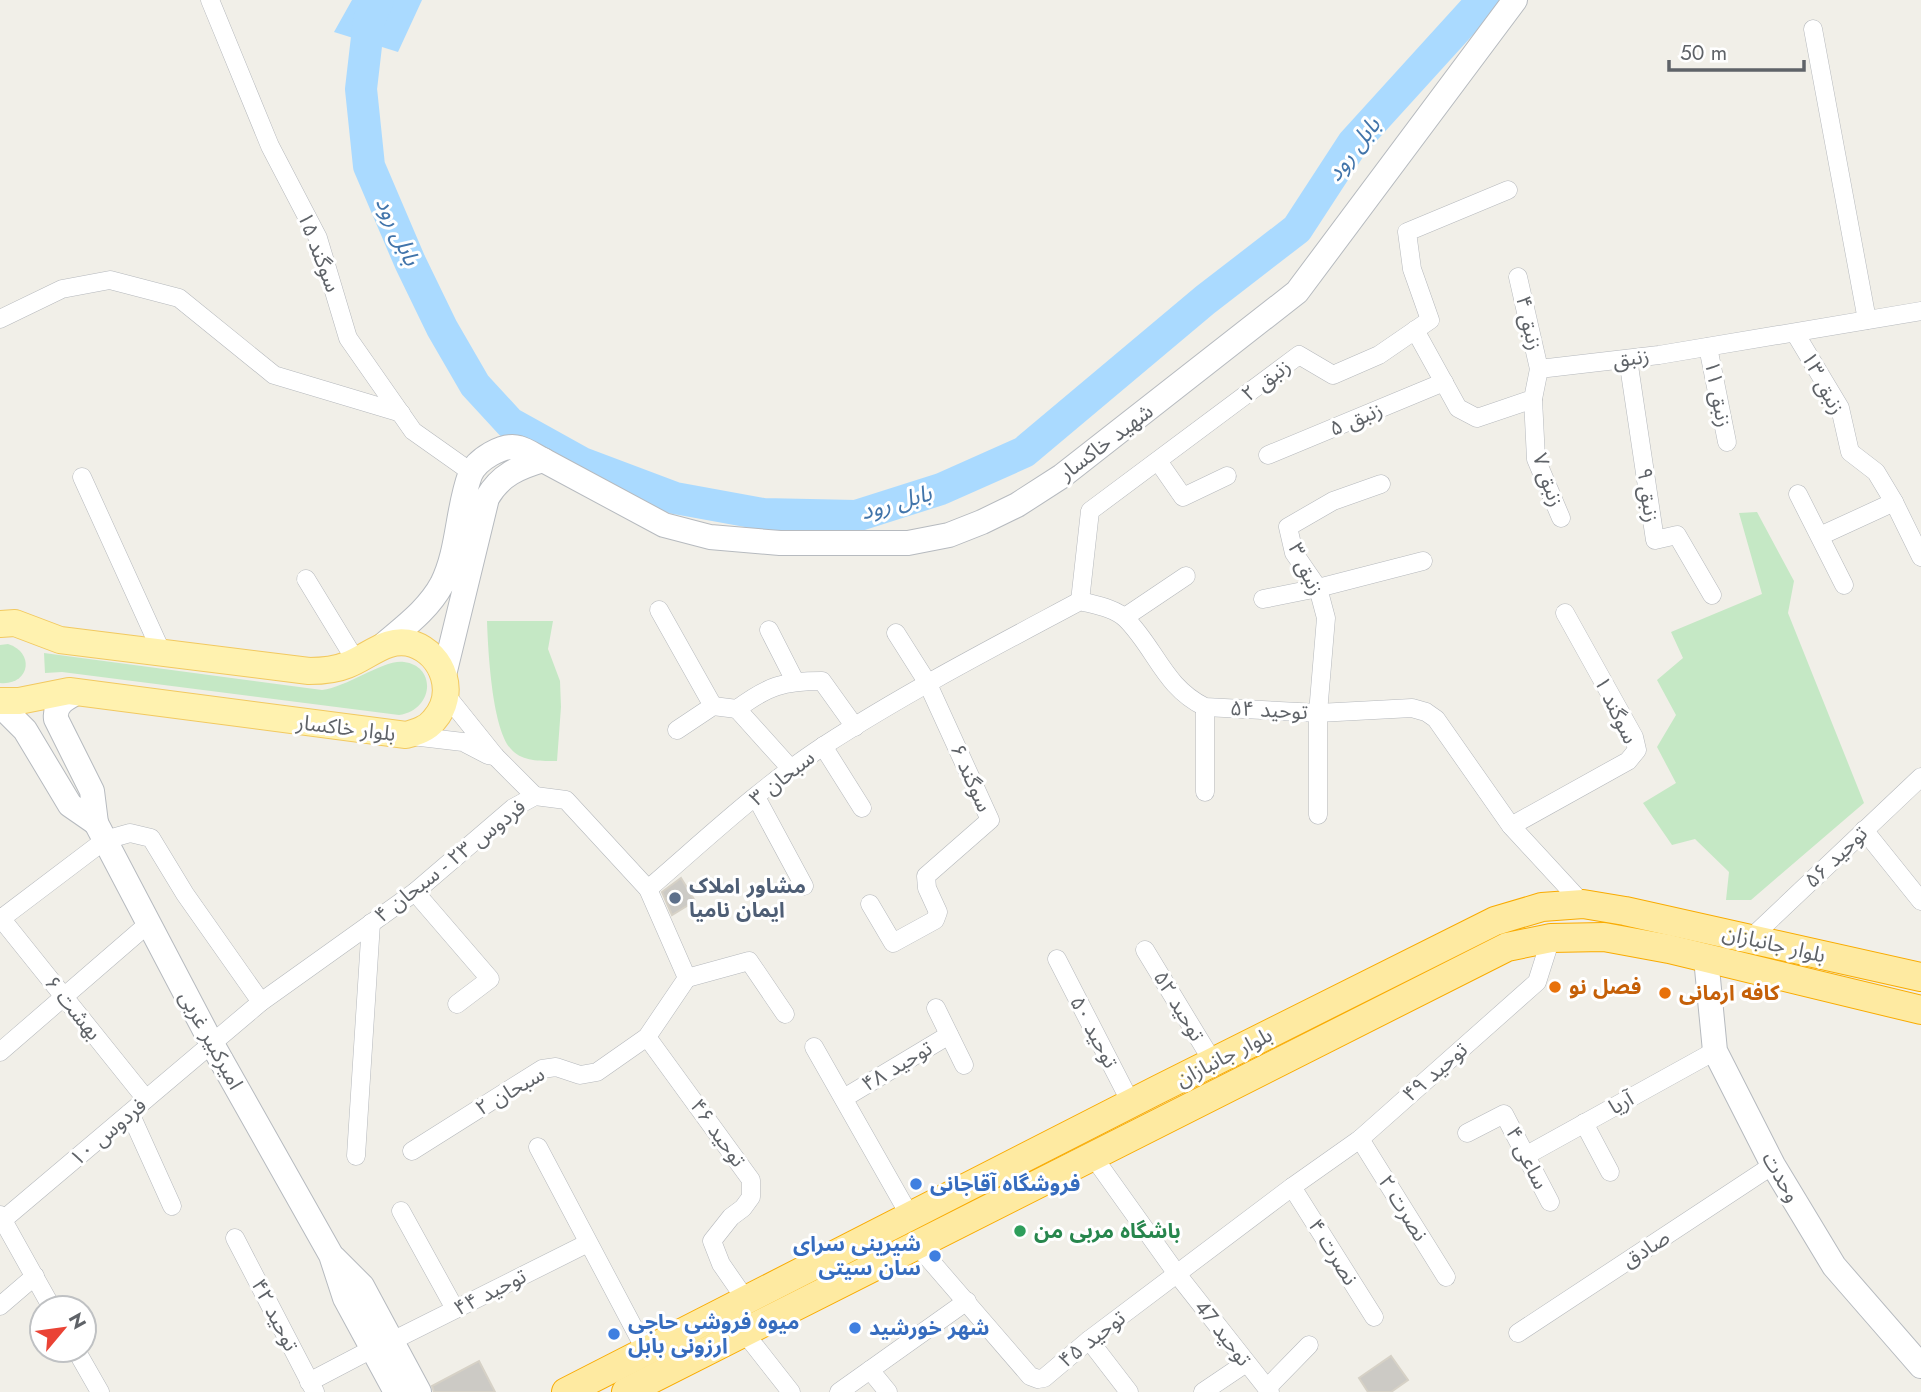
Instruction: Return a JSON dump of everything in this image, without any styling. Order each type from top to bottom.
[{"type":"highway","name":"بلوار جانبازان","points":[[566,1392],[1495,921],[1542,907],[1583,904],[1921,976]]},
{"type":"highway","name":"بلوار جانبازان","points":[[637,1390],[743,1331],[1507,947],[1551,937],[1604,937],[1670,949],[1921,1010]]},
{"type":"main road","name":"شهید خاکسار","points":[[471,472],[488,457],[504,448],[517,447],[664,525],[710,537],[780,543],[908,542],[948,535],[991,518],[1062,476],[1297,292],[1515,0]]},
{"type":"main road","points":[[445,685],[487,498],[495,484],[508,473],[543,460]]},
{"type":"main road","points":[[11,621],[60,640],[309,671],[330,669],[356,661],[382,646],[426,607],[442,584],[452,557],[471,472]]},
{"type":"main road","points":[[382,646],[396,642],[410,643],[425,650],[437,661],[445,685]]},
{"type":"main road","name":"بلوار خاکسار","points":[[6,703],[61,691],[78,692],[405,735],[421,730],[434,720],[443,707],[445,685]]},
{"type":"main road","name":"امیرکبیر غربی","points":[[78,692],[59,705],[55,712],[56,719],[92,791],[100,831],[212,1044],[331,1255],[362,1286],[396,1392]]},
{"type":"main road","name":"امیرکبیر غربی","points":[[6,703],[70,805],[100,831]]},
{"type":"main road","name":"وحدت","points":[[1706,958],[1715,1051],[1773,1165],[1834,1266],[1919,1358]]},
{"type":"main road","name":"امیرکبیر غربی","points":[[382,1345],[419,1392]]},
{"type":"street","name":"سوگند ۱۵","points":[[210,0],[270,146],[318,238],[348,338],[413,431],[471,472]]},
{"type":"street","points":[[1813,29],[1867,320]]},
{"type":"street","points":[[1508,190],[1406,232],[1412,269],[1430,320],[1415,330],[1458,408],[1477,418],[1533,399],[1539,369]]},
{"type":"street","name":"زنبق ۴","points":[[1518,277],[1539,369]]},
{"type":"street","points":[[0,320],[62,289],[110,280],[179,298],[274,375],[401,413]]},
{"type":"street","name":"زنبق","points":[[1539,369],[1628,359],[1921,312]]},
{"type":"street","name":"زنبق ۲","points":[[1080,601],[1090,511],[1298,355],[1333,375],[1379,355],[1415,330]]},
{"type":"street","name":"زنبق ۱۳","points":[[1795,333],[1840,408],[1850,452],[1876,472],[1921,557]]},
{"type":"street","name":"زنبق ۱۱","points":[[1708,347],[1727,442]]},
{"type":"street","name":"زنبق ۹","points":[[1628,359],[1655,540],[1677,535],[1712,596]]},
{"type":"street","name":"زنبق ۵","points":[[1268,455],[1444,382]]},
{"type":"street","name":"زنبق ۷","points":[[1533,399],[1536,459],[1561,518]]},
{"type":"street","points":[[1158,461],[1183,497],[1227,476]]},
{"type":"street","points":[[82,477],[162,653]]},
{"type":"street","name":"زنبق ۳","points":[[1318,816],[1318,713],[1326,618],[1318,588],[1294,553],[1288,527],[1333,501],[1381,484]]},
{"type":"street","points":[[1798,494],[1844,585]]},
{"type":"street","points":[[1820,536],[1894,502]]},
{"type":"street","points":[[1264,599],[1423,561]]},
{"type":"street","points":[[896,633],[928,682],[1080,601],[1101,606],[1125,617],[1186,576]]},
{"type":"street","points":[[306,579],[356,661]]},
{"type":"street","points":[[659,610],[713,706]]},
{"type":"street","name":"سوگند ۱","points":[[1511,826],[1628,761],[1637,750],[1634,737],[1565,613]]},
{"type":"street","name":"توحید ۵۴","points":[[1125,617],[1176,687],[1189,699],[1205,707],[1318,713],[1412,708],[1426,712],[1436,719],[1511,826],[1583,904]]},
{"type":"street","points":[[769,630],[795,681]]},
{"type":"street","points":[[737,709],[763,690],[795,681],[822,681],[855,727]]},
{"type":"street","name":"سبحان ۳","points":[[648,890],[756,797],[823,746],[928,682]]},
{"type":"street","name":"سوگند ۶","points":[[870,904],[893,943],[935,920],[938,912],[927,888],[926,876],[990,820],[928,682]]},
{"type":"street","points":[[445,685],[495,756],[535,796]]},
{"type":"street","points":[[677,730],[713,706],[737,709],[792,770]]},
{"type":"street","points":[[1205,707],[1205,792]]},
{"type":"street","points":[[405,735],[463,742],[495,756]]},
{"type":"street","points":[[823,746],[862,808]]},
{"type":"street","name":"توحید ۵۶","points":[[1751,938],[1921,777]]},
{"type":"street","name":"فردوس ۲۳ - سبحان ۴","points":[[212,1044],[261,1002],[415,892],[513,808],[535,796],[566,800],[648,890],[687,978]]},
{"type":"street","points":[[756,797],[804,887]]},
{"type":"street","points":[[1864,830],[1921,901]]},
{"type":"street","points":[[1,917],[100,831],[151,838],[185,894],[261,1002]]},
{"type":"street","points":[[415,892],[490,979],[457,1004]]},
{"type":"street","name":"بهشت ۶","points":[[1,917],[146,1099]]},
{"type":"street","points":[[356,1156],[371,923]]},
{"type":"street","points":[[0,1052],[148,924]]},
{"type":"street","name":"توحید ۴۹","points":[[1292,1186],[1360,1139],[1537,982],[1551,937]]},
{"type":"street","name":"توحید ۵۲","points":[[1145,950],[1213,1062]]},
{"type":"street","name":"توحید ۵۰","points":[[1057,959],[1131,1104]]},
{"type":"street","points":[[648,1037],[687,978],[748,961],[785,1013]]},
{"type":"street","points":[[936,1008],[964,1065]]},
{"type":"street","name":"توحید ۴۸","points":[[844,1098],[949,1035]]},
{"type":"street","name":"سبحان ۲","points":[[412,1151],[542,1069],[555,1067],[588,1075],[597,1072],[648,1037]]},
{"type":"street","name":"توحید ۴۶","points":[[648,1037],[751,1180],[751,1197],[712,1241],[720,1264],[746,1300]]},
{"type":"street","name":"فردوس ۱۰","points":[[1,1217],[212,1044]]},
{"type":"street","name":"توحید ۴۸","points":[[814,1047],[910,1216]]},
{"type":"street","name":"آریا","points":[[1527,1155],[1715,1051]]},
{"type":"street","points":[[130,1113],[172,1206]]},
{"type":"street","name":"ساعی ۴","points":[[1467,1133],[1504,1114],[1550,1202]]},
{"type":"street","points":[[1584,1124],[1610,1172]]},
{"type":"street","name":"نصرت ۲","points":[[1360,1139],[1446,1277]]},
{"type":"street","points":[[538,1147],[646,1351]]},
{"type":"street","name":"توحید 47","points":[[1092,1155],[1177,1273],[1269,1390]]},
{"type":"street","name":"صادق","points":[[1518,1332],[1773,1165]]},
{"type":"street","name":"توحید ۴۵","points":[[916,1244],[1030,1376],[1038,1379],[1044,1378],[1089,1340],[1292,1186]]},
{"type":"street","name":"نصرت ۴","points":[[1292,1186],[1374,1317]]},
{"type":"street","points":[[401,1211],[455,1309]]},
{"type":"street","points":[[1,1217],[45,1294]]},
{"type":"street","name":"توحید ۴۲","points":[[235,1238],[312,1387]]},
{"type":"street","name":"توحید ۴۴","points":[[312,1387],[382,1345],[588,1243]]},
{"type":"street","points":[[0,1306],[35,1276]]},
{"type":"street","points":[[839,1392],[967,1301]]},
{"type":"street","points":[[743,1331],[792,1392]]},
{"type":"street","points":[[1089,1340],[1129,1392]]},
{"type":"street","points":[[1269,1390],[1309,1345]]},
{"type":"street","points":[[1203,1392],[1246,1363]]},
{"type":"street","points":[[84,1364],[100,1392]]},
{"type":"street","points":[[870,1370],[888,1392]]},
{"type":"green space","points":[[1757,512],[1794,581],[1788,613],[1864,803],[1751,900],[1726,900],[1729,872],[1695,839],[1672,845],[1643,803],[1676,783],[1657,747],[1676,715],[1657,680],[1683,658],[1671,632],[1762,594],[1739,513]]},
{"type":"green space","points":[[487,621],[553,621],[548,649],[560,681],[557,761],[532,760],[521,756],[511,749],[505,739],[499,724],[492,688]]},
{"type":"green space","points":[[8,644],[23,654],[25,668],[17,679],[10,683],[0,683],[0,645]]},
{"type":"green space","points":[[44,653],[322,690],[386,665],[404,662],[415,665],[422,671],[427,688],[419,705],[399,715],[62,672],[45,673]]},
{"type":"water","points":[[352,0],[422,0],[398,52],[334,32]]},
{"type":"building","name":"مشاور املاک ایمان نامیا","points":[[681,878],[695,901],[672,915],[662,892]]},
{"type":"building","points":[[1391,1356],[1408,1380],[1391,1392],[1368,1392],[1359,1378]]},
{"type":"building","points":[[479,1361],[495,1392],[434,1392],[432,1386]]},
{"type":"waterway","name":"بابل رود","points":[[378,0],[369,20],[361,89],[369,166],[442,328],[475,385],[510,423],[582,463],[675,498],[763,514],[856,516],[941,489],[1024,452],[1205,300],[1297,229],[1353,143],[1483,0]]},
{"type":"place","name":"مشاور املاک ایمان نامیا","points":[[675,898]]},
{"type":"place","name":"فصل نو","points":[[1555,987]]},
{"type":"place","name":"کافه ارمانی","points":[[1665,993]]},
{"type":"place","name":"فروشگاه آقاجانی","points":[[916,1184]]},
{"type":"place","name":"باشگاه مربی من","points":[[1020,1231]]},
{"type":"place","name":"شیرینی سرای سان سیتی","points":[[935,1256]]},
{"type":"place","name":"شهر خورشید","points":[[855,1328]]},
{"type":"place","name":"میوه فروشی حاجی ارزونی بابل","points":[[614,1334]]}]
